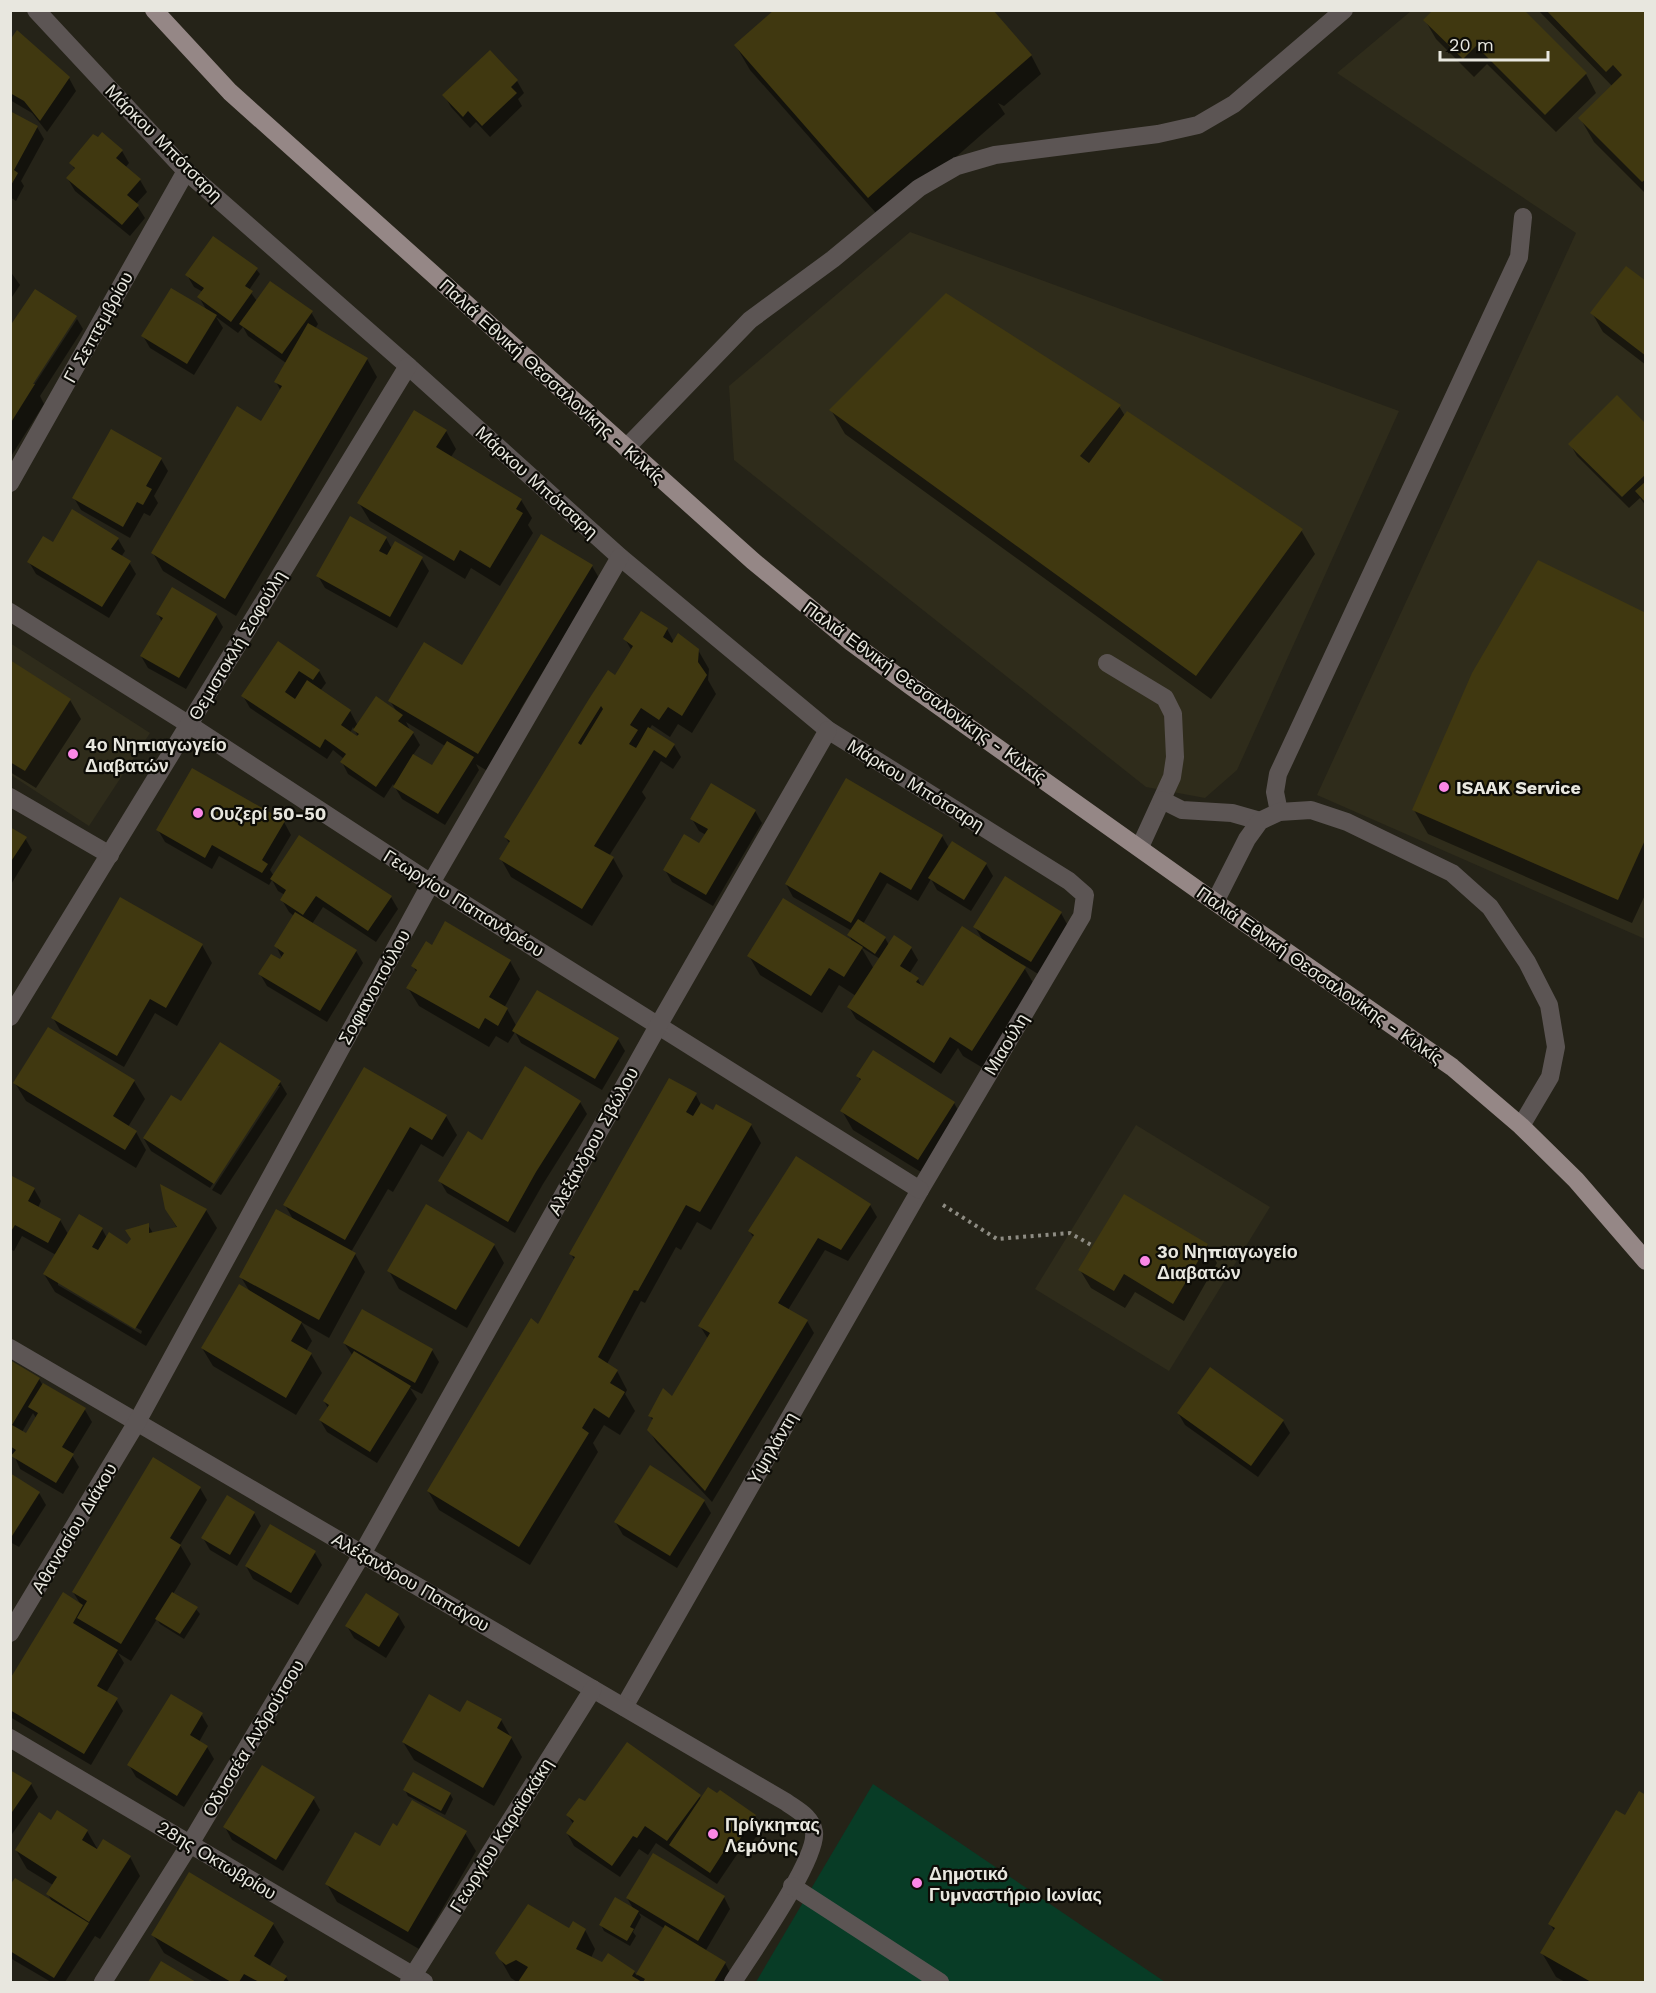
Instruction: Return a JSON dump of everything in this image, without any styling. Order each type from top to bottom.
[{"type":"main road","name":"Παλιά Εθνική Θεσσαλονίκης - Κιλκίς","points":[[154,10],[230,92],[753,561],[851,642],[1215,902],[1444,1061],[1521,1126],[1576,1180],[1646,1262]]},
{"type":"street","name":"Μάρκου Μπότσαρη","points":[[36,10],[186,171],[408,366],[620,557],[828,730],[1069,880],[1084,896]]},
{"type":"street","points":[[626,448],[750,320],[833,259],[919,188],[957,166],[995,155],[1158,134],[1198,125],[1234,104],[1344,10]]},
{"type":"street","name":"Γ' Σεπτεμβρίου","points":[[10,483],[186,171]]},
{"type":"street","points":[[1279,812],[1275,792],[1278,774],[1519,257],[1523,217]]},
{"type":"street","name":"Θεμιστοκλή Σοφούλη","points":[[10,1017],[408,366]]},
{"type":"street","name":"Σοφιανοπούλου","points":[[137,1422],[431,883],[620,557]]},
{"type":"street","name":"Γεωργίου Παπανδρέου","points":[[10,612],[188,724],[431,883],[920,1190]]},
{"type":"street","points":[[1107,663],[1165,698],[1173,714],[1175,757],[1172,777],[1140,847]]},
{"type":"street","name":"Αλεξάνδρου Σβώλου","points":[[362,1554],[658,1026],[828,730]]},
{"type":"street","points":[[10,797],[110,855]]},
{"type":"street","points":[[1162,800],[1182,810],[1232,813],[1260,821]]},
{"type":"street","points":[[1215,902],[1246,839],[1260,821],[1279,812],[1311,810],[1347,822],[1452,873],[1490,907],[1527,962],[1550,1005],[1556,1047],[1550,1077],[1521,1126]]},
{"type":"street","name":"Μιαούλη","points":[[920,1190],[1082,916],[1084,896]]},
{"type":"street","name":"Υψηλάντη","points":[[624,1707],[920,1190]]},
{"type":"street","name":"Αλέξανδρου Παπάγου","points":[[10,1348],[786,1802],[809,1819],[814,1830],[808,1857],[792,1886]]},
{"type":"street","name":"Αθανασίου Διάκου","points":[[10,1633],[137,1422]]},
{"type":"street","name":"Οδυσσέα Ανδρούτσου","points":[[103,1983],[190,1844],[362,1554]]},
{"type":"street","name":"Γεωργίου Καραϊσκάκη","points":[[415,1980],[593,1689]]},
{"type":"street","name":"28ης Οκτωβρίου","points":[[10,1738],[415,1980]]},
{"type":"street","points":[[733,1983],[792,1886],[940,1983]]},
{"type":"path","points":[[920,1190],[997,1239],[1070,1233],[1093,1246]]},
{"type":"shaded area","points":[[1411,11],[1645,11],[1645,939],[1317,795],[1576,233],[1337,73]]},
{"type":"shaded area","points":[[910,232],[1399,411],[1237,770],[1205,798],[1146,787],[734,460],[729,386]]},
{"type":"shaded area","name":"4ο Νηπιαγωγείο Διαβατών","points":[[10,643],[150,733],[89,826],[11,775]]},
{"type":"shaded area","name":"3ο Νηπιαγωγείο Διαβατών","points":[[1136,1125],[1270,1207],[1169,1371],[1035,1289]]},
{"type":"green space","name":"Δημοτικό Γυμναστήριο Ιωνίας","points":[[873,1784],[1165,1982],[756,1982]]},
{"type":"building","points":[[774,10],[993,10],[1032,55],[868,198],[734,45]]},
{"type":"building","points":[[1433,10],[1524,10],[1587,73],[1545,115],[1476,46],[1463,59],[1423,20]]},
{"type":"building","points":[[1546,10],[1646,10],[1646,179],[1642,182],[1578,118],[1622,75],[1613,65],[1606,72]]},
{"type":"building","points":[[17,30],[70,77],[40,121],[24,101],[10,93],[10,40]]},
{"type":"building","points":[[490,50],[518,80],[511,87],[517,93],[482,126],[468,111],[463,117],[442,95]]},
{"type":"building","points":[[10,111],[38,126],[14,170],[18,173],[10,187]]},
{"type":"building","points":[[102,132],[123,150],[116,158],[141,179],[127,195],[139,205],[122,225],[66,178],[75,168],[69,163],[93,134],[98,137]]},
{"type":"building","points":[[213,236],[258,268],[245,286],[253,291],[231,322],[197,297],[204,288],[185,275]]},
{"type":"building","points":[[1626,266],[1646,281],[1646,356],[1590,313]]},
{"type":"building","points":[[270,281],[313,311],[282,354],[239,324]]},
{"type":"building","points":[[171,288],[217,315],[187,364],[141,336]]},
{"type":"building","points":[[35,289],[77,316],[10,424],[10,326]]},
{"type":"building","points":[[946,293],[1121,405],[1080,456],[1089,463],[1127,411],[1303,529],[1196,676],[829,410]]},
{"type":"building","points":[[308,323],[368,358],[225,599],[151,553],[237,406],[261,421],[282,386],[274,382]]},
{"type":"building","points":[[1617,395],[1646,424],[1646,474],[1622,497],[1568,444]]},
{"type":"building","points":[[414,410],[447,430],[436,447],[522,499],[516,509],[523,513],[490,568],[460,550],[454,561],[357,503]]},
{"type":"building","points":[[111,429],[162,458],[146,486],[152,489],[143,505],[137,502],[123,527],[72,498]]},
{"type":"building","points":[[1646,481],[1646,503],[1635,491]]},
{"type":"building","points":[[72,509],[119,538],[111,549],[131,561],[102,607],[27,562],[43,536],[53,542]]},
{"type":"building","points":[[350,516],[387,537],[379,551],[387,555],[395,541],[423,557],[390,617],[316,576]]},
{"type":"building","points":[[541,534],[593,565],[478,754],[388,701],[424,642],[462,665]]},
{"type":"building","points":[[1538,560],[1646,613],[1646,838],[1618,900],[1412,810],[1472,673]]},
{"type":"building","points":[[172,587],[217,614],[179,678],[140,656],[163,618],[156,614]]},
{"type":"building","points":[[641,611],[668,628],[663,637],[672,643],[678,633],[699,649],[698,662],[707,675],[682,716],[668,707],[659,720],[641,708],[630,725],[638,730],[629,744],[636,748],[648,727],[675,744],[666,758],[654,750],[594,846],[614,857],[582,909],[499,859],[510,841],[504,837],[589,699],[608,670],[615,675],[633,646],[623,639]],"holes":[[[601,706],[603,709],[581,745],[578,743]]]},
{"type":"building","points":[[278,641],[320,670],[313,680],[299,671],[285,692],[295,699],[307,680],[351,710],[341,725],[357,736],[359,734],[353,730],[376,696],[403,715],[398,721],[414,732],[376,787],[340,762],[346,754],[325,739],[320,748],[241,696]]},
{"type":"building","points":[[10,660],[71,699],[25,771],[10,762]]},
{"type":"building","points":[[447,741],[474,757],[438,814],[393,787],[413,754],[432,765]]},
{"type":"building","points":[[192,768],[285,821],[262,860],[268,864],[262,873],[212,845],[205,858],[156,830]]},
{"type":"building","points":[[846,778],[943,835],[911,890],[880,872],[851,923],[785,884]]},
{"type":"building","points":[[711,783],[756,810],[706,895],[663,870],[684,834],[699,843],[708,829],[690,819]]},
{"type":"building","points":[[10,827],[27,837],[10,863]]},
{"type":"building","points":[[299,835],[392,896],[368,931],[316,896],[303,915],[280,900],[286,890],[270,879]]},
{"type":"building","points":[[952,841],[987,863],[964,900],[928,878]]},
{"type":"building","points":[[1005,876],[1062,912],[1031,962],[973,927]]},
{"type":"building","points":[[120,897],[203,944],[166,1008],[150,999],[117,1056],[51,1018]]},
{"type":"building","points":[[783,898],[863,947],[844,977],[829,968],[811,996],[747,956]]},
{"type":"building","points":[[295,912],[357,950],[320,1011],[258,974],[271,954],[280,959],[284,953],[274,946]]},
{"type":"building","points":[[858,919],[886,937],[875,954],[847,935]]},
{"type":"building","points":[[445,921],[511,960],[489,997],[508,1008],[498,1026],[485,1018],[479,1029],[406,988],[417,970],[411,966],[426,941],[432,945]]},
{"type":"building","points":[[962,926],[1026,967],[972,1051],[950,1037],[934,1063],[847,1007],[894,935],[912,947],[900,966],[919,978],[916,982],[923,986]]},
{"type":"building","points":[[537,990],[619,1038],[595,1079],[512,1031]]},
{"type":"building","points":[[48,1027],[135,1080],[113,1116],[137,1131],[125,1150],[13,1083]]},
{"type":"building","points":[[220,1042],[281,1081],[214,1184],[143,1138],[171,1095],[181,1101]]},
{"type":"building","points":[[873,1050],[955,1102],[918,1160],[840,1111],[861,1079],[856,1076]]},
{"type":"building","points":[[525,1066],[581,1101],[536,1172],[508,1222],[438,1181],[468,1131],[482,1140]]},
{"type":"building","points":[[364,1067],[447,1115],[432,1140],[410,1127],[345,1240],[283,1205]]},
{"type":"building","points":[[669,1078],[697,1093],[686,1112],[693,1116],[701,1103],[713,1110],[716,1104],[752,1124],[700,1212],[686,1205],[638,1291],[634,1290],[598,1357],[618,1370],[610,1383],[625,1392],[609,1418],[594,1408],[582,1428],[589,1433],[519,1547],[427,1491],[531,1318],[538,1324],[575,1257],[569,1254]]},
{"type":"building","points":[[796,1156],[871,1204],[841,1250],[818,1238],[778,1303],[808,1320],[705,1491],[647,1430],[653,1418],[648,1416],[663,1388],[672,1396],[710,1333],[698,1326],[754,1235],[748,1231]]},
{"type":"building","points":[[10,1175],[35,1188],[28,1201],[61,1219],[48,1243],[15,1225],[10,1233]]},
{"type":"building","points":[[160,1184],[207,1209],[135,1329],[43,1274],[79,1214],[103,1228],[92,1247],[98,1250],[109,1232],[127,1244],[131,1239],[125,1230],[149,1223],[149,1233],[177,1227],[165,1209]]},
{"type":"building","points":[[1124,1194],[1208,1244],[1173,1304],[1124,1274],[1114,1291],[1078,1270]]},
{"type":"building","points":[[426,1204],[495,1244],[456,1310],[387,1271]]},
{"type":"building","points":[[276,1209],[356,1253],[319,1320],[239,1277]]},
{"type":"building","points":[[239,1284],[302,1322],[291,1341],[312,1353],[286,1398],[201,1348]]},
{"type":"building","points":[[362,1309],[433,1349],[415,1383],[343,1343]]},
{"type":"building","points":[[354,1351],[411,1386],[370,1452],[319,1420],[329,1405],[323,1401]]},
{"type":"building","points":[[10,1360],[40,1378],[12,1425],[26,1433],[38,1413],[28,1407],[43,1383],[86,1408],[62,1447],[74,1454],[56,1483],[11,1456],[16,1450],[10,1446]]},
{"type":"building","points":[[1210,1367],[1284,1420],[1251,1466],[1177,1413]]},
{"type":"building","points":[[153,1457],[201,1487],[170,1538],[181,1545],[121,1644],[77,1618],[87,1601],[72,1592]]},
{"type":"building","points":[[650,1465],[705,1500],[670,1556],[614,1522]]},
{"type":"building","points":[[10,1473],[40,1492],[12,1536],[10,1535]]},
{"type":"building","points":[[227,1495],[255,1512],[230,1555],[201,1538]]},
{"type":"building","points":[[270,1524],[316,1551],[291,1593],[245,1566]]},
{"type":"building","points":[[63,1592],[83,1605],[73,1623],[118,1650],[97,1686],[118,1698],[84,1754],[10,1710],[10,1679]]},
{"type":"building","points":[[172,1592],[198,1607],[180,1634],[155,1619]]},
{"type":"building","points":[[366,1593],[399,1614],[379,1647],[345,1626]]},
{"type":"building","points":[[171,1694],[203,1713],[190,1735],[208,1746],[177,1796],[127,1765]]},
{"type":"building","points":[[429,1694],[460,1712],[467,1700],[502,1719],[497,1728],[512,1737],[483,1788],[402,1742]]},
{"type":"building","points":[[627,1742],[701,1795],[667,1841],[645,1826],[637,1838],[633,1836],[612,1866],[566,1833],[574,1821],[566,1815],[579,1798],[585,1801]]},
{"type":"building","points":[[262,1765],[315,1797],[276,1860],[223,1827]]},
{"type":"building","points":[[10,1770],[32,1783],[10,1815]]},
{"type":"building","points":[[413,1772],[451,1793],[441,1811],[403,1790]]},
{"type":"building","points":[[708,1787],[717,1793],[720,1790],[756,1815],[736,1845],[730,1842],[710,1873],[669,1845]]},
{"type":"building","points":[[1639,1791],[1646,1795],[1646,1982],[1591,1982],[1540,1953],[1555,1928],[1548,1924],[1616,1810],[1625,1815]]},
{"type":"building","points":[[412,1800],[467,1831],[408,1932],[325,1884],[355,1832],[380,1846],[393,1823],[397,1826]]},
{"type":"building","points":[[57,1810],[88,1830],[82,1840],[97,1849],[103,1839],[131,1856],[89,1922],[46,1894],[57,1877],[15,1850],[39,1812],[51,1820]]},
{"type":"building","points":[[653,1853],[725,1896],[698,1941],[626,1898]]},
{"type":"building","points":[[189,1872],[274,1923],[254,1956],[287,1976],[283,1982],[259,1982],[244,1974],[239,1982],[231,1982],[151,1935]]},
{"type":"building","points":[[15,1878],[89,1923],[54,1978],[10,1951],[10,1885]]},
{"type":"building","points":[[615,1897],[639,1911],[630,1927],[634,1929],[627,1941],[599,1925]]},
{"type":"building","points":[[528,1904],[569,1928],[573,1921],[586,1929],[576,1949],[602,1962],[608,1953],[635,1971],[632,1976],[642,1982],[518,1982],[528,1967],[516,1960],[506,1965],[495,1953]]},
{"type":"building","points":[[665,1925],[726,1962],[714,1982],[643,1982],[645,1979],[636,1974]]},
{"type":"building","points":[[161,1961],[196,1982],[148,1982]]},
{"type":"place","name":"4ο Νηπιαγωγείο Διαβατών","points":[[73,754]]},
{"type":"place","name":"ISAAK Service","points":[[1444,787]]},
{"type":"place","name":"Ουζερί 50-50","points":[[198,813]]},
{"type":"place","name":"3ο Νηπιαγωγείο Διαβατών","points":[[1145,1261]]},
{"type":"place","name":"Πρίγκηπας Λεμόνης","points":[[713,1834]]},
{"type":"place","name":"Δημοτικό Γυμναστήριο Ιωνίας","points":[[917,1883]]}]
